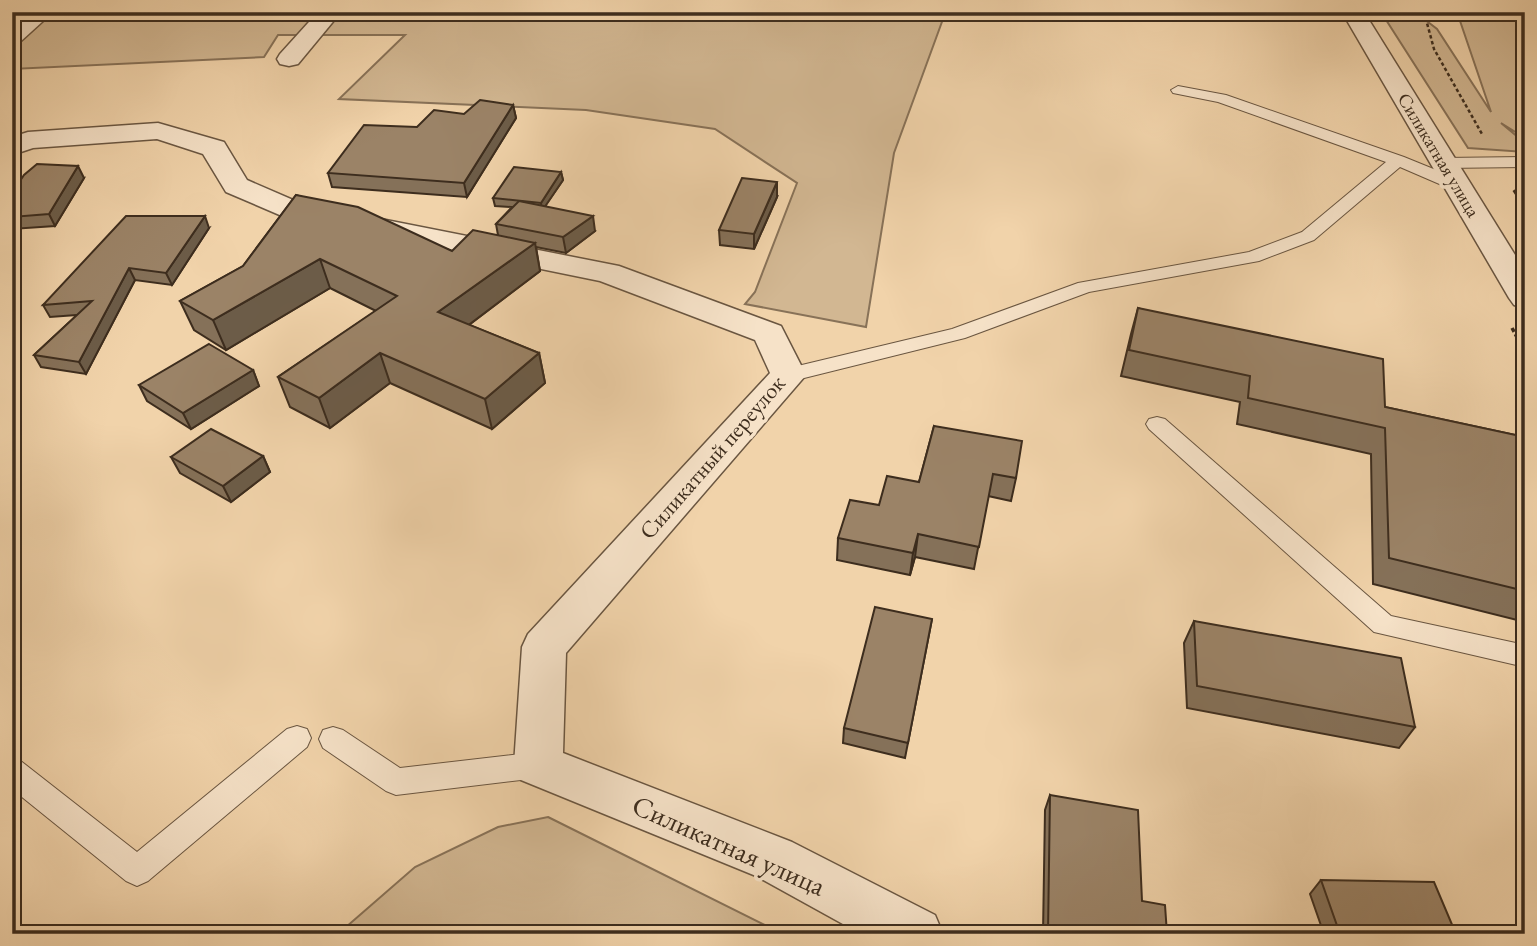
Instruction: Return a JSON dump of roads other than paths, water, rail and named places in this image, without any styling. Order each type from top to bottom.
[{"type":"street","points":[[12,37],[42,12]]},
{"type":"street","points":[[289,59],[330,12]]},
{"type":"street","name":"Силикатная улица","points":[[1353,12],[1525,298]]},
{"type":"street","name":"Силикатный переулок","points":[[12,147],[28,140],[158,131],[214,148],[236,186],[292,210],[608,273],[768,333],[788,375],[544,647],[538,765]]},
{"type":"street","name":"Силикатная улица","points":[[538,765],[774,859],[916,934]]},
{"type":"lane","points":[[1178,90],[1220,98],[1398,160],[1450,174],[1498,162],[1525,162]]},
{"type":"lane","points":[[788,375],[958,334],[1085,286],[1254,257],[1308,236],[1398,160]]},
{"type":"lane","points":[[1157,424],[1383,625],[1525,656]]},
{"type":"lane","points":[[12,771],[137,872],[297,737]]},
{"type":"lane","points":[[333,739],[396,782],[538,765]]}]
